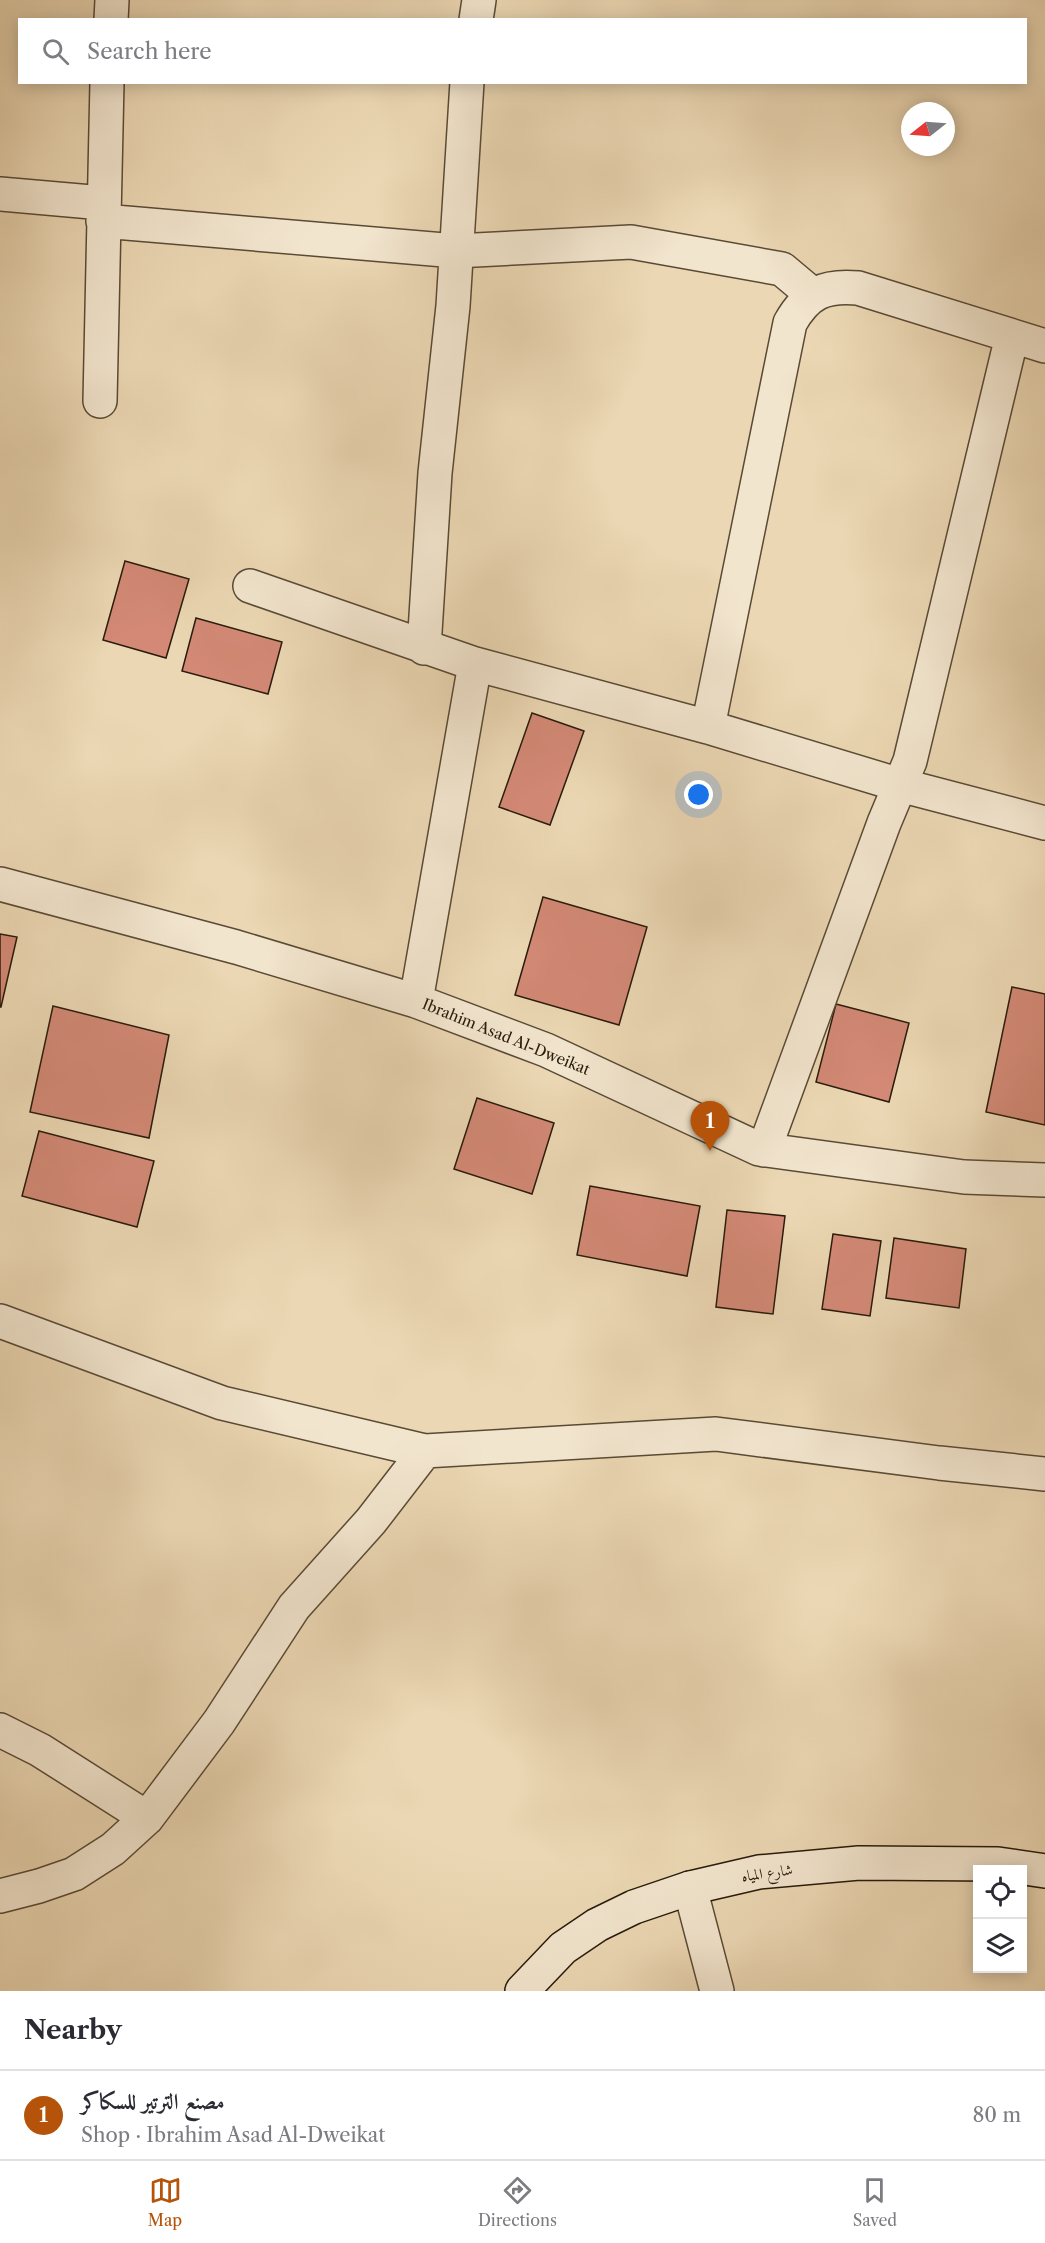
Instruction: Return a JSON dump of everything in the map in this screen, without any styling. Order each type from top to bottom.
[{"type":"street","points":[[111,18],[112,0]]},
{"type":"street","points":[[476,18],[479,0]]},
{"type":"street","points":[[100,401],[106,84]]},
{"type":"street","points":[[424,648],[435,473],[453,306],[467,84]]},
{"type":"street","points":[[0,194],[103,212],[456,251],[631,242],[782,269],[813,295]]},
{"type":"street","points":[[708,727],[790,323],[799,308],[813,295],[826,288],[842,286],[858,288],[1045,345]]},
{"type":"street","points":[[764,1149],[884,823],[910,761],[1012,336]]},
{"type":"street","points":[[250,586],[475,664],[708,727],[900,785],[1045,823]]},
{"type":"street","points":[[416,1001],[475,664]]},
{"type":"street","name":"Ibrahim Asad Al-Dweikat","points":[[0,884],[236,947],[416,1001],[546,1050],[759,1149],[964,1177],[1045,1180]]},
{"type":"street","points":[[0,1321],[222,1403],[425,1451],[716,1434],[939,1463],[1045,1474]]},
{"type":"street","points":[[0,1896],[74,1874],[113,1849],[147,1818],[219,1722],[294,1606],[371,1521],[425,1451]]},
{"type":"street","points":[[0,1730],[40,1750],[147,1818]]},
{"type":"street","name":"شارع المياه","points":[[522,1991],[563,1948],[597,1924],[634,1907],[690,1888],[759,1872],[859,1863],[998,1864],[1045,1871]]},
{"type":"street","points":[[690,1888],[717,1991]]},
{"type":"building","points":[[125,561],[189,579],[166,658],[103,640]]},
{"type":"building","points":[[196,618],[282,642],[268,694],[182,671]]},
{"type":"building","points":[[532,713],[584,731],[550,825],[499,807]]},
{"type":"building","points":[[543,897],[647,927],[619,1025],[515,995]]},
{"type":"building","points":[[0,934],[17,937],[1,1007],[0,1007]]},
{"type":"building","points":[[1012,987],[1045,994],[1045,1125],[986,1112]]},
{"type":"building","points":[[836,1004],[909,1023],[889,1102],[816,1082]]},
{"type":"building","points":[[53,1006],[169,1035],[149,1138],[30,1112]]},
{"type":"building","points":[[477,1098],[554,1123],[532,1194],[454,1169]]},
{"type":"building","points":[[39,1131],[154,1161],[137,1227],[22,1196]]},
{"type":"building","points":[[590,1186],[700,1206],[687,1276],[577,1255]]},
{"type":"building","points":[[727,1210],[785,1216],[773,1314],[716,1307]]},
{"type":"building","points":[[833,1234],[881,1241],[870,1316],[822,1309]]},
{"type":"building","points":[[894,1238],[966,1249],[959,1308],[886,1298]]},
{"type":"place","name":"مصنع الترتير للسكاكر","points":[[710,1151]]}]
